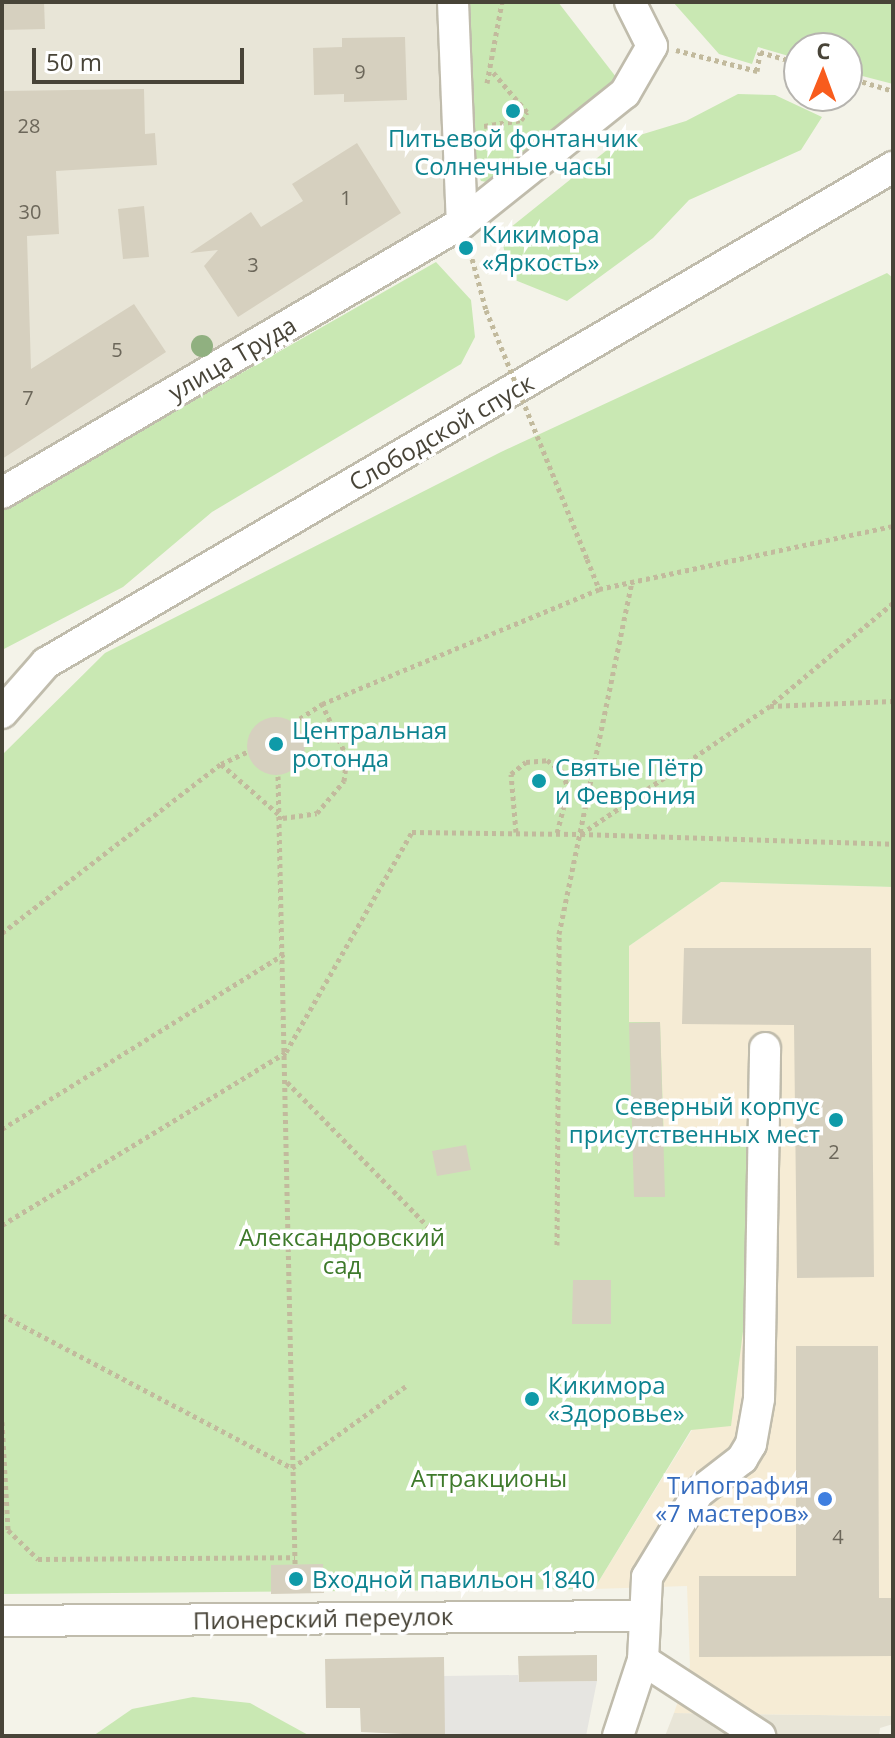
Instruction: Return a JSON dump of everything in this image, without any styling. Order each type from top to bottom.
[{"type":"street","points":[[453,2],[462,223]]},
{"type":"street","name":"улица Труда","points":[[2,493],[462,223],[625,93],[652,46],[630,2]]},
{"type":"street","name":"Слободской спуск","points":[[2,713],[46,663],[893,167]]},
{"type":"street","points":[[618,1736],[643,1660],[647,1577],[663,1544],[698,1493],[742,1459],[751,1444],[759,1399],[765,1048]]},
{"type":"street","name":"Пионерский переулок","points":[[2,1621],[643,1616]]},
{"type":"street","points":[[643,1660],[760,1736]]},
{"type":"path","points":[[700,54],[757,71],[760,52],[783,58]]},
{"type":"path","points":[[468,131],[521,120],[527,112],[492,71]]},
{"type":"path","points":[[863,82],[893,91]]},
{"type":"path","points":[[486,310],[599,589]]},
{"type":"path","points":[[293,723],[322,704],[599,589],[893,526]]},
{"type":"path","points":[[557,1245],[559,934],[632,580]]},
{"type":"path","points":[[581,834],[770,706],[893,603]]},
{"type":"path","points":[[770,706],[893,701]]},
{"type":"path","points":[[221,764],[283,818],[317,813],[344,781],[347,757],[338,728],[322,704]]},
{"type":"path","points":[[2,933],[221,764],[247,752]]},
{"type":"path","points":[[516,832],[511,774],[526,762],[547,760],[563,772],[568,790],[557,833]]},
{"type":"path","points":[[278,776],[283,818],[286,953],[295,1564]]},
{"type":"path","points":[[2,1225],[286,1052],[412,832],[557,833],[893,844]]},
{"type":"path","points":[[2,1129],[286,953]]},
{"type":"path","points":[[287,1082],[444,1243]]},
{"type":"path","points":[[2,1315],[292,1468]]},
{"type":"path","points":[[292,1468],[406,1386]]},
{"type":"path","points":[[2,1422],[8,1530],[38,1559],[295,1557]]},
{"type":"shaded area","points":[[2,2],[444,2],[448,211],[2,492]]},
{"type":"shaded area","points":[[721,882],[893,887],[893,1716],[674,1713],[690,1666],[687,1586],[594,1589],[692,1430],[665,1197],[629,1023],[629,946]]},
{"type":"shaded area","points":[[518,1675],[519,1682],[597,1681],[586,1736],[443,1736],[444,1676]]},
{"type":"shaded area","points":[[674,1713],[893,1716],[893,1724],[880,1728],[879,1736],[665,1736]]},
{"type":"green space","points":[[470,2],[558,2],[616,77],[604,100],[499,184],[481,181],[474,164]]},
{"type":"green space","points":[[673,2],[893,2],[893,84],[863,76],[863,32],[783,32],[783,54],[758,47],[752,64],[719,54]]},
{"type":"green space","points":[[738,94],[775,95],[783,99],[783,112],[811,112],[822,117],[801,150],[689,200],[653,238],[567,301],[510,278],[501,235],[617,142],[686,121]]},
{"type":"green space","points":[[436,262],[471,300],[475,337],[461,364],[212,512],[123,587],[2,650],[2,510]]},
{"type":"green space","name":"Александровский сад","points":[[887,273],[893,278],[893,887],[721,882],[629,946],[629,1022],[660,1022],[664,1143],[754,1143],[749,1284],[731,1426],[691,1430],[594,1589],[2,1594],[2,755],[105,653],[501,452]]},
{"type":"green space","points":[[193,1697],[250,1703],[310,1736],[93,1736],[132,1709]]},
{"type":"building","points":[[2,2],[44,2],[45,29],[2,30]]},
{"type":"building","points":[[405,37],[407,100],[344,102],[344,94],[314,95],[313,48],[342,47],[342,38]]},
{"type":"building","points":[[144,89],[145,134],[155,133],[157,165],[56,171],[59,234],[27,236],[31,369],[134,304],[166,352],[2,459],[2,91]]},
{"type":"building","points":[[357,143],[401,213],[238,317],[204,266],[218,250],[190,253],[251,212],[261,227],[303,201],[292,184]]},
{"type":"building","points":[[144,206],[149,257],[123,259],[118,209]]},
{"type":"building","name":"Центральная ротонда","points":[[276,717],[297,725],[305,746],[297,767],[276,775],[255,767],[247,746],[255,725]]},
{"type":"building","points":[[684,948],[871,948],[874,1277],[797,1278],[794,1025],[682,1024]]},
{"type":"building","points":[[660,1022],[665,1197],[634,1197],[629,1023]]},
{"type":"building","points":[[466,1145],[471,1170],[437,1176],[432,1151]]},
{"type":"building","points":[[573,1280],[611,1280],[611,1324],[572,1324]]},
{"type":"building","points":[[796,1346],[878,1346],[879,1598],[893,1598],[893,1656],[699,1657],[699,1576],[796,1576]]},
{"type":"building","points":[[323,1564],[324,1593],[271,1594],[271,1565]]},
{"type":"building","points":[[597,1655],[597,1681],[519,1682],[518,1656]]},
{"type":"building","points":[[444,1657],[445,1736],[361,1732],[360,1708],[326,1708],[325,1659]]},
{"type":"place","name":"Питьевой фонтанчик Солнечные часы","points":[[513,111]]},
{"type":"place","name":"Кикимора «Яркость»","points":[[466,248]]},
{"type":"place","name":"Центральная ротонда","points":[[276,744]]},
{"type":"place","name":"Святые Пётр и Феврония","points":[[539,781]]},
{"type":"place","name":"Северный корпус присутственных мест","points":[[836,1120]]},
{"type":"place","name":"Кикимора «Здоровье»","points":[[532,1399]]},
{"type":"place","name":"Типография «7 мастеров»","points":[[825,1499]]},
{"type":"place","name":"Входной павильон 1840","points":[[296,1579]]},
{"type":"park label","name":"Аттракционы","points":[[489,1478]]}]
